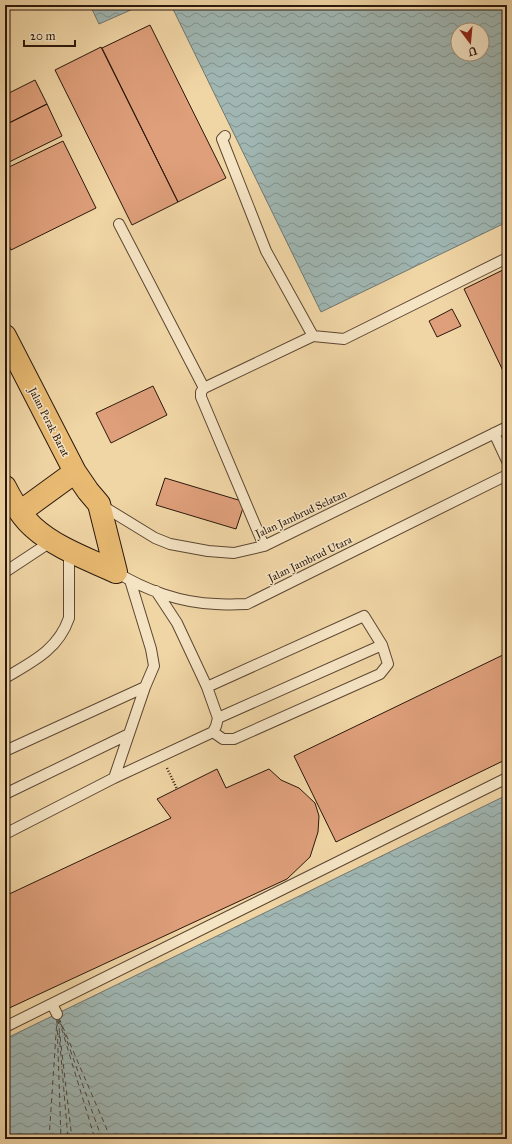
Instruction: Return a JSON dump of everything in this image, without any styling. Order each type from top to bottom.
[{"type":"highway","name":"Jalan Perak Barat","points":[[5,336],[75,472],[99,504]]},
{"type":"highway","points":[[20,512],[75,472]]},
{"type":"highway","points":[[5,487],[20,512],[33,527],[61,546],[123,576]]},
{"type":"highway","points":[[99,504],[123,576]]},
{"type":"lane","points":[[225,136],[222,139],[266,251],[313,336]]},
{"type":"lane","points":[[119,224],[204,388]]},
{"type":"lane","points":[[264,546],[201,397],[201,392],[204,388],[313,336],[344,339],[507,258]]},
{"type":"lane","name":"Jalan Jambrud Selatan","points":[[99,504],[155,538],[170,544],[208,551],[234,553],[264,546],[507,427]]},
{"type":"lane","points":[[494,433],[507,461]]},
{"type":"lane","name":"Jalan Jambrud Utara","points":[[123,576],[156,591],[180,599],[215,604],[247,604],[507,475]]},
{"type":"lane","points":[[5,572],[61,546],[69,618],[66,628],[59,640],[48,650],[5,678]]},
{"type":"lane","points":[[114,778],[145,686],[154,666],[151,649],[123,576]]},
{"type":"lane","points":[[5,834],[114,778],[213,732],[218,718],[207,687],[177,623],[156,591]]},
{"type":"lane","points":[[207,687],[364,616],[382,645],[388,664],[380,674],[234,740],[223,739],[213,732]]},
{"type":"lane","points":[[218,718],[382,645]]},
{"type":"lane","points":[[5,751],[145,686]]},
{"type":"lane","points":[[5,794],[129,734]]},
{"type":"lane","points":[[5,1027],[507,778]]},
{"type":"lane","points":[[52,1004],[57,1014]]},
{"type":"path","points":[[162,755],[177,789]]},
{"type":"water","points":[[90,5],[142,5],[99,24]]},
{"type":"water","points":[[171,5],[507,5],[507,222],[321,312]]},
{"type":"water","points":[[507,795],[507,1139],[5,1139],[5,1039]]},
{"type":"building","points":[[150,25],[226,178],[178,202],[102,48]]},
{"type":"building","points":[[101,47],[178,202],[132,225],[55,70]]},
{"type":"building","points":[[35,80],[47,104],[5,125],[5,95]]},
{"type":"building","points":[[47,104],[62,136],[5,164],[5,125]]},
{"type":"building","points":[[63,141],[96,208],[11,250],[5,238],[5,169]]},
{"type":"building","points":[[507,268],[507,374],[505,375],[464,289]]},
{"type":"building","points":[[452,309],[461,326],[437,337],[429,321]]},
{"type":"building","points":[[153,386],[167,415],[111,443],[96,413]]},
{"type":"building","points":[[165,478],[245,502],[236,529],[156,505]]},
{"type":"building","points":[[507,653],[507,759],[336,842],[294,756]]},
{"type":"building","points":[[217,769],[226,788],[269,769],[281,780],[299,788],[315,803],[319,816],[318,832],[310,857],[287,879],[5,1010],[5,896],[171,818],[157,799]]},
{"type":"ferry route","points":[[59,1018],[111,1139]]},
{"type":"ferry route","points":[[49,1139],[57,1019]]},
{"type":"ferry route","points":[[58,1019],[72,1139]]},
{"type":"ferry route","points":[[59,1020],[95,1139]]},
{"type":"ferry route","points":[[57,1021],[61,1139]]},
{"type":"ferry route","points":[[61,1024],[102,1139]]},
{"type":"ferry route","points":[[59,1033],[68,1139]]}]
